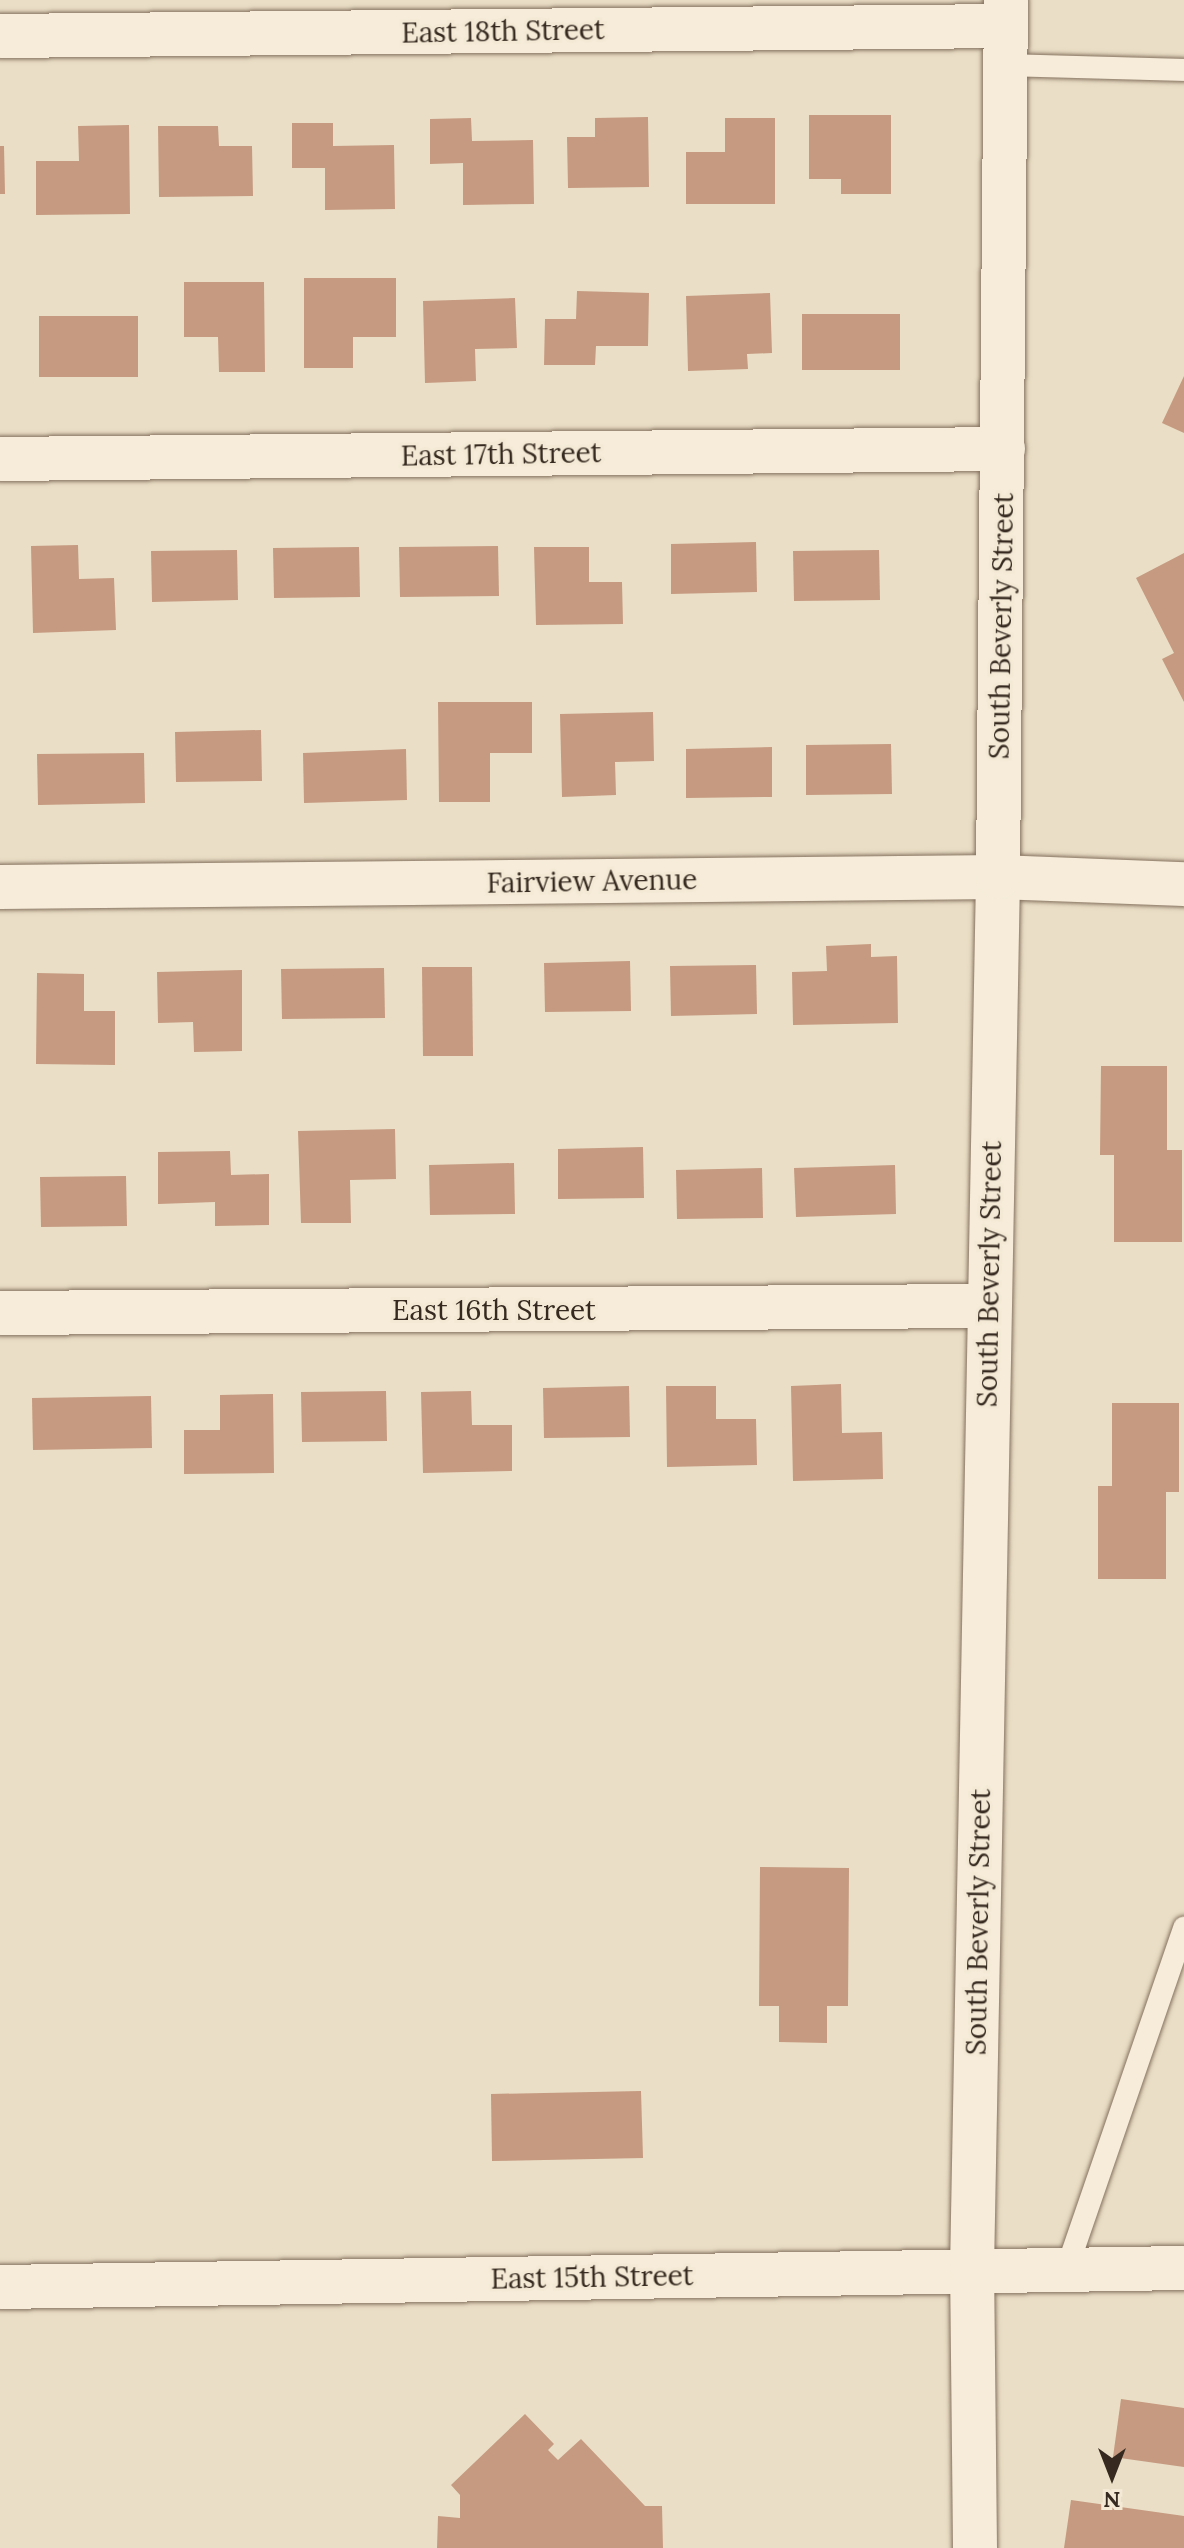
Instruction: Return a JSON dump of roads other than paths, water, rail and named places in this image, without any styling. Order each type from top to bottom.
[{"type":"street","name":"East 18th Street","points":[[0,36],[1006,30]]},
{"type":"street","name":"South Beverly Street","points":[[975,2548],[972,2270],[998,877],[1006,30]]},
{"type":"street","name":"East 17th Street","points":[[0,459],[1003,449]]},
{"type":"street","name":"Fairview Avenue","points":[[0,887],[998,877],[1184,884]]},
{"type":"street","name":"East 16th Street","points":[[0,1313],[988,1306]]},
{"type":"street","name":"East 15th Street","points":[[0,2287],[1184,2268]]},
{"type":"lane","points":[[1006,30],[1184,70]]},
{"type":"lane","points":[[1067,2268],[1184,1928]]}]
